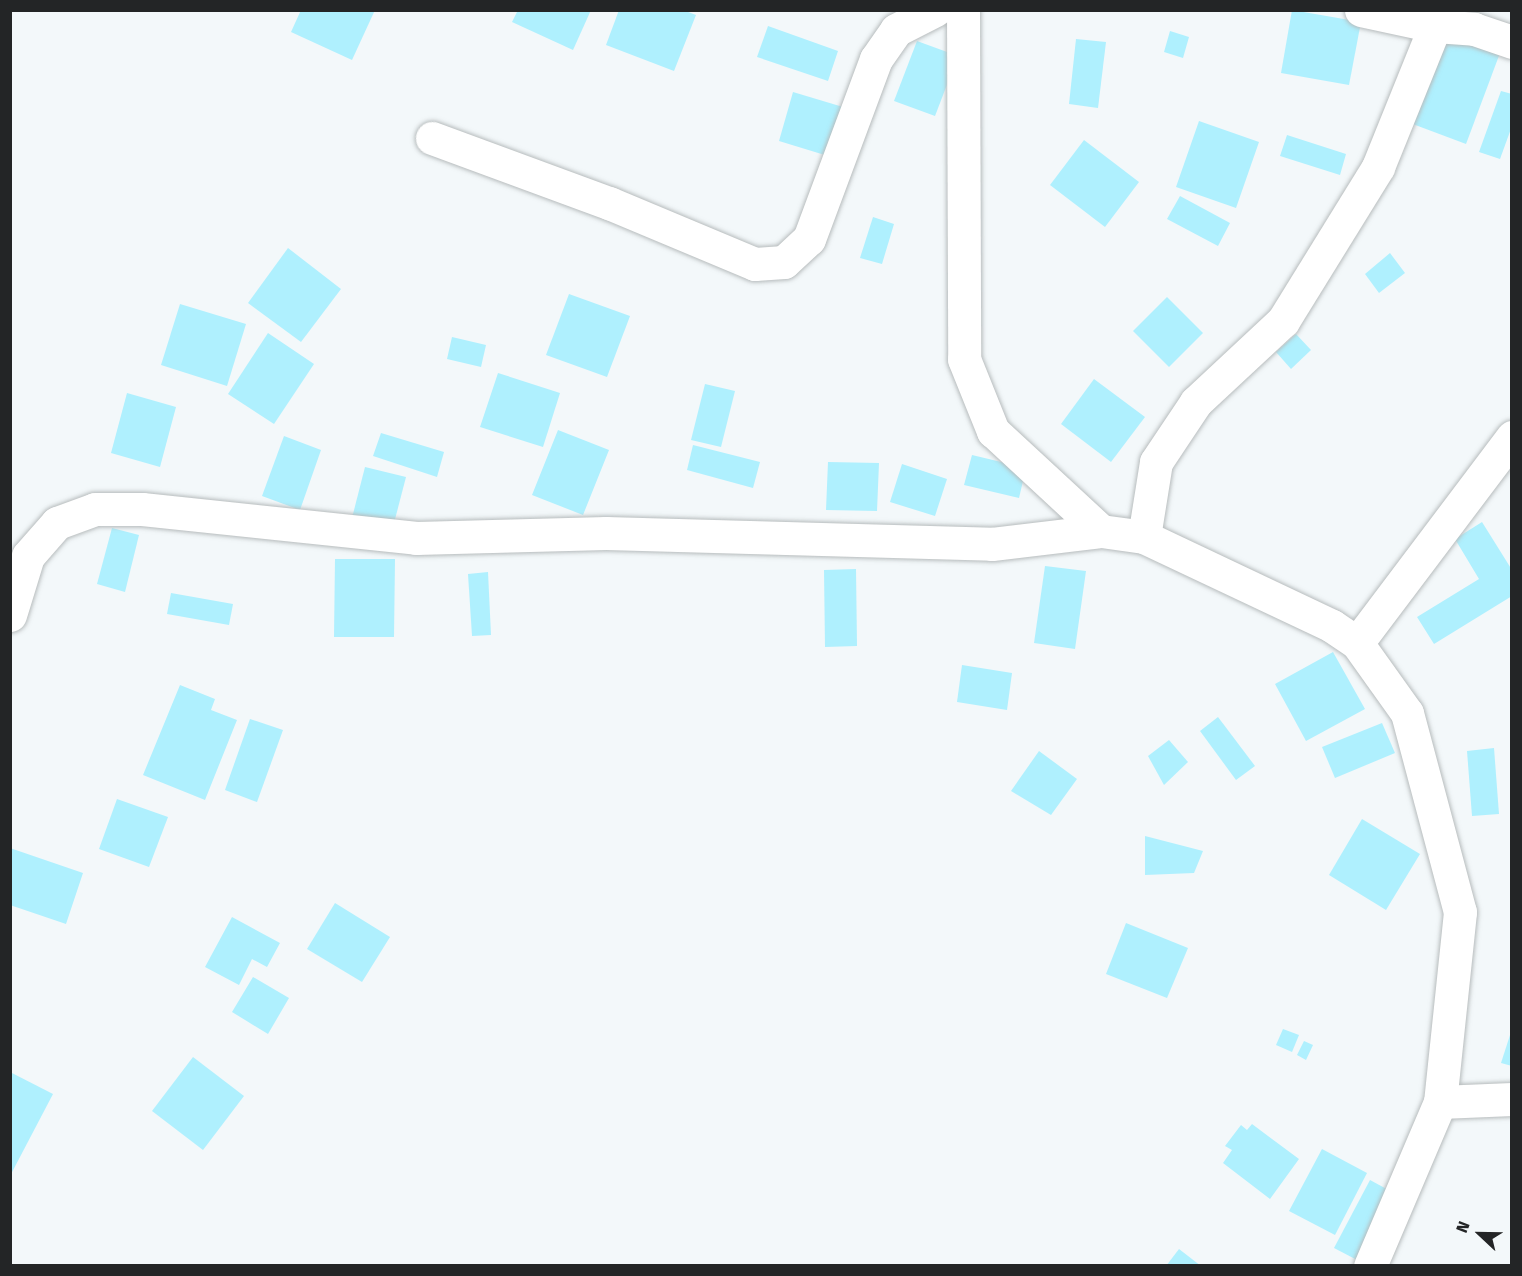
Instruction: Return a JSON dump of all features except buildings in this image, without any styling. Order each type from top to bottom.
[{"type":"street","points":[[432,138],[609,203],[755,264],[784,262],[809,239],[876,59],[896,30],[935,10]]},
{"type":"street","points":[[963,10],[964,359],[993,431],[1101,531]]},
{"type":"street","points":[[1361,10],[1436,27],[1477,20],[1512,42]]},
{"type":"street","points":[[1144,537],[1156,462],[1196,402],[1283,321],[1378,167],[1436,27]]},
{"type":"street","points":[[1357,643],[1512,437]]},
{"type":"street","points":[[10,615],[28,556],[57,523],[95,508],[142,509],[416,538],[606,533],[992,544],[1101,531],[1144,537],[1332,626],[1357,643],[1407,713],[1460,912],[1440,1102],[1370,1266]]},
{"type":"street","points":[[1440,1102],[1512,1099]]}]
